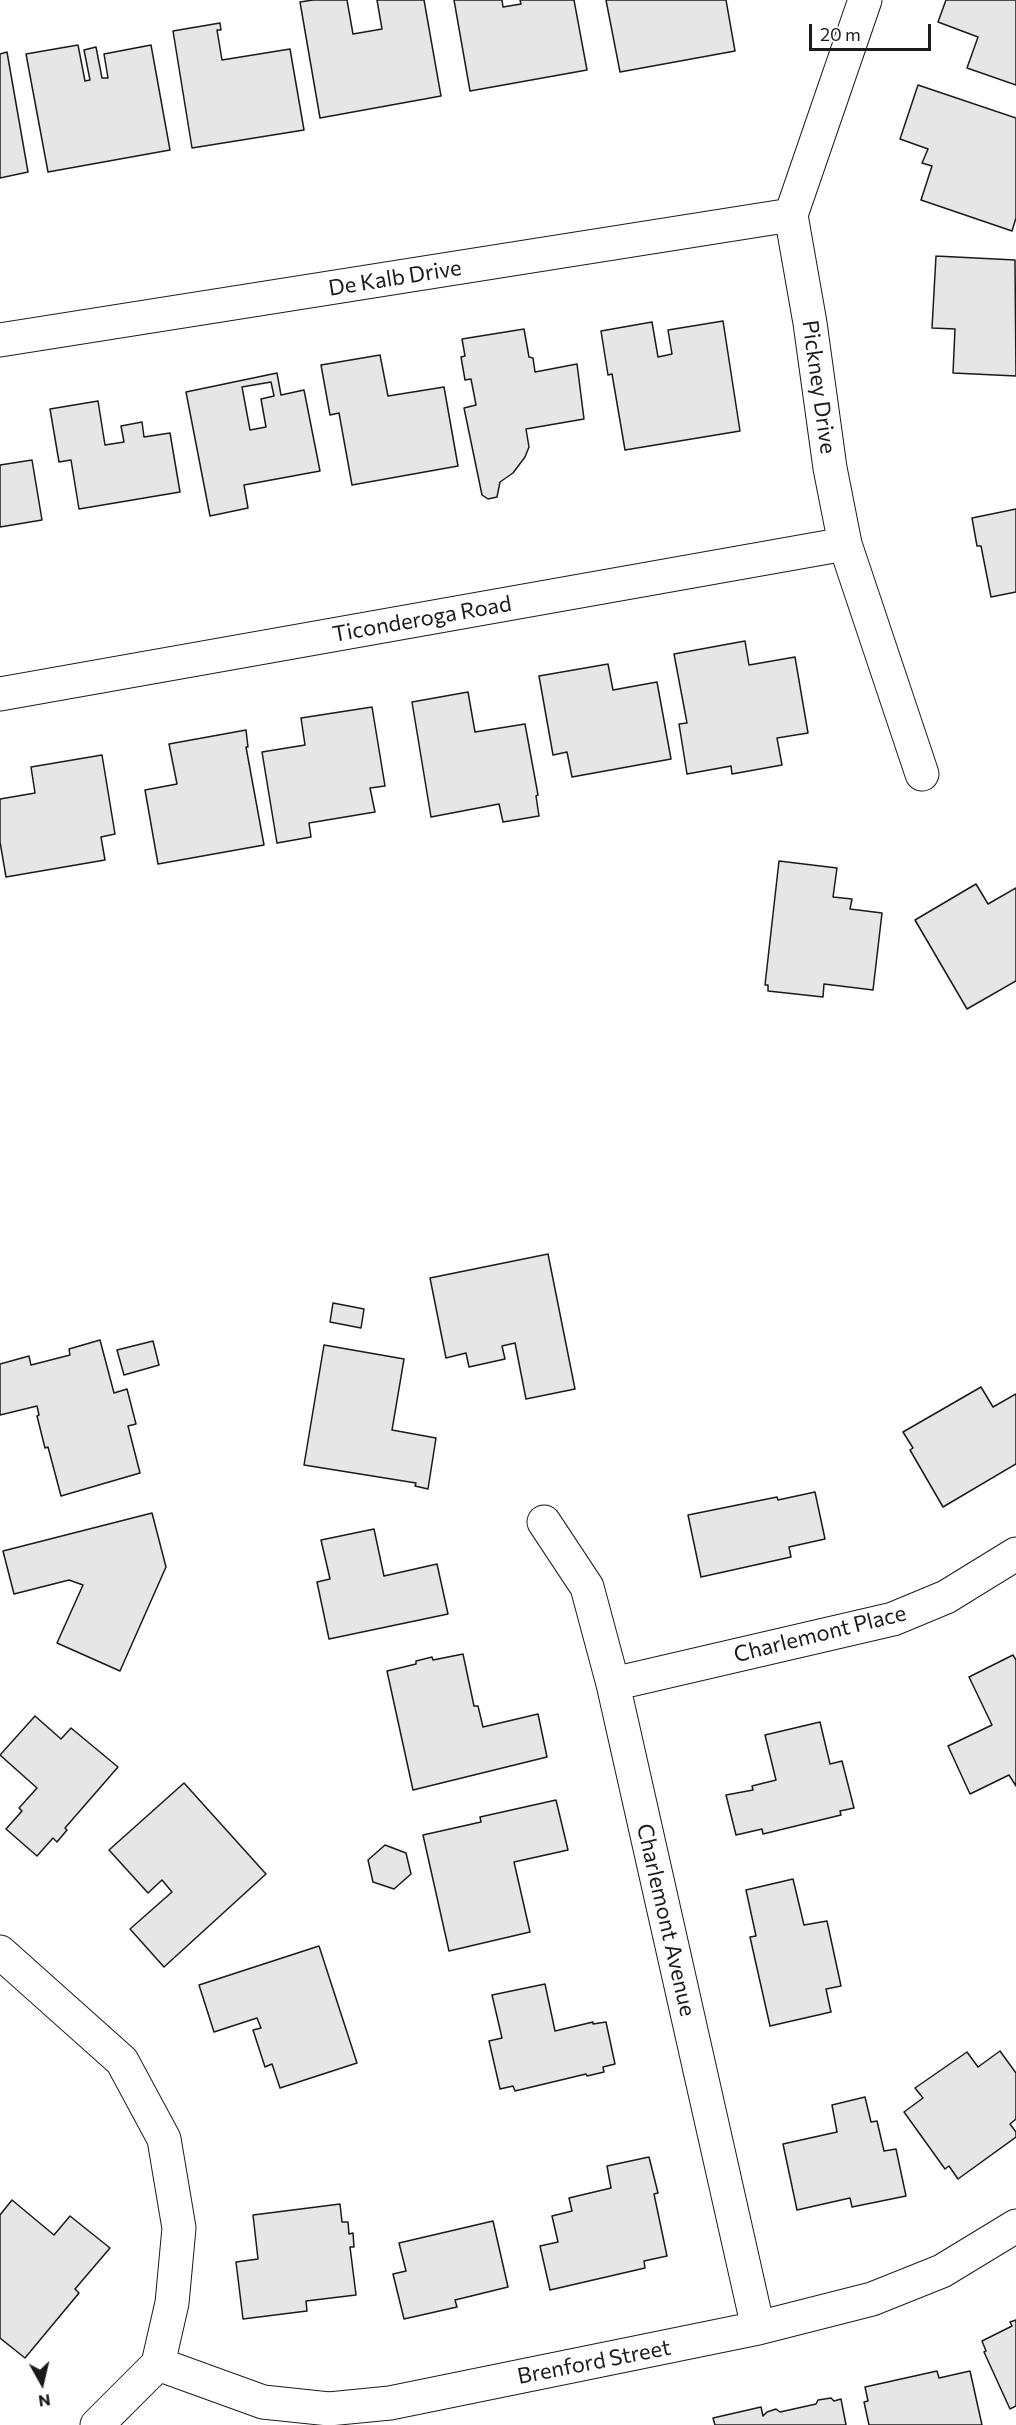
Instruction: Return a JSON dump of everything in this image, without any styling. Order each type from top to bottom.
[{"type":"street","name":"Pickney Drive","points":[[865,0],[791,215],[810,323],[830,468],[845,544],[922,774]]},
{"type":"street","name":"De Kalb Drive","points":[[0,340],[791,215]]},
{"type":"street","name":"Ticonderoga Road","points":[[0,694],[845,544]]},
{"type":"street","name":"Charlemont Avenue","points":[[544,1522],[587,1587],[613,1684],[758,2328]]},
{"type":"street","name":"Charlemont Place","points":[[613,1684],[893,1619],[946,1597],[1016,1554]]},
{"type":"street","points":[[0,1952],[122,2061],[164,2139],[179,2228],[171,2303],[158,2364],[97,2425]]},
{"type":"street","name":"Brenford Street","points":[[158,2364],[263,2402],[329,2409],[390,2403],[758,2328],[872,2299],[942,2271],[1016,2226]]},
{"type":"building","points":[[347,0],[353,34],[382,29],[377,0],[424,0],[441,96],[320,118],[300,2]]},
{"type":"building","points":[[454,0],[502,0],[503,7],[521,4],[520,0],[574,0],[587,70],[470,91]]},
{"type":"building","points":[[606,0],[726,0],[735,51],[620,72]]},
{"type":"building","points":[[946,0],[1016,0],[1016,85],[967,68],[978,37],[938,22]]},
{"type":"building","points":[[220,23],[221,30],[217,30],[222,60],[290,49],[304,130],[192,148],[173,31]]},
{"type":"building","points":[[78,45],[85,81],[90,80],[84,50],[96,47],[102,78],[108,78],[104,54],[151,45],[170,150],[48,172],[26,54]]},
{"type":"building","points":[[7,52],[28,172],[0,178],[0,54]]},
{"type":"building","points":[[918,85],[1016,118],[1016,218],[1012,231],[921,200],[932,166],[922,163],[928,149],[900,139]]},
{"type":"building","points":[[936,256],[1015,260],[1016,376],[953,373],[955,329],[932,328]]},
{"type":"building","points":[[723,321],[740,431],[625,450],[612,374],[608,375],[601,331],[652,322],[658,357],[672,354],[668,330]]},
{"type":"building","points":[[524,329],[529,357],[533,358],[535,372],[577,364],[584,419],[526,429],[529,447],[525,457],[513,473],[500,482],[497,497],[488,499],[482,495],[464,408],[476,405],[471,379],[465,380],[461,357],[465,356],[462,339]]},
{"type":"building","points":[[380,355],[388,396],[444,387],[458,466],[352,485],[339,413],[330,415],[321,365]]},
{"type":"building","points":[[277,373],[281,395],[304,390],[320,471],[244,485],[248,508],[210,516],[186,392]],"holes":[[[271,382],[274,396],[261,399],[266,427],[250,430],[242,387]]]},
{"type":"building","points":[[98,401],[105,445],[124,442],[121,426],[142,422],[144,437],[170,433],[180,492],[79,509],[71,460],[59,462],[50,409]]},
{"type":"building","points":[[32,460],[42,520],[0,527],[0,465]]},
{"type":"building","points":[[1016,509],[1016,592],[991,597],[981,546],[977,546],[972,518]]},
{"type":"building","points":[[745,641],[749,665],[795,657],[808,733],[777,738],[782,765],[732,774],[731,766],[687,774],[679,724],[687,723],[674,654]]},
{"type":"building","points":[[608,664],[613,690],[657,682],[671,759],[572,777],[567,752],[553,755],[539,676]]},
{"type":"building","points":[[468,692],[475,732],[525,724],[538,795],[536,796],[539,816],[503,822],[499,804],[431,817],[412,702]]},
{"type":"building","points":[[372,707],[385,786],[370,788],[375,812],[309,823],[311,837],[277,843],[262,752],[305,745],[301,718]]},
{"type":"building","points":[[246,730],[248,747],[246,747],[264,845],[158,864],[145,790],[177,784],[169,744]]},
{"type":"building","points":[[102,755],[115,834],[101,837],[105,860],[6,877],[0,842],[0,799],[35,793],[31,767]]},
{"type":"building","points":[[779,861],[837,868],[833,897],[852,899],[850,909],[882,913],[873,990],[824,984],[823,997],[768,991],[768,985],[765,985]]},
{"type":"building","points":[[976,884],[988,904],[1016,888],[1016,981],[967,1009],[915,920]]},
{"type":"building","points":[[548,1254],[575,1389],[526,1399],[515,1343],[502,1346],[505,1359],[469,1367],[466,1353],[446,1358],[430,1278]]},
{"type":"building","points":[[333,1303],[364,1309],[361,1328],[330,1322]]},
{"type":"building","points":[[100,1340],[114,1393],[127,1389],[136,1424],[128,1426],[140,1473],[61,1496],[48,1447],[45,1448],[37,1416],[39,1415],[37,1406],[0,1415],[0,1364],[29,1356],[31,1365],[70,1355],[69,1349]]},
{"type":"building","points":[[153,1341],[159,1365],[124,1375],[117,1350]]},
{"type":"building","points":[[324,1345],[404,1359],[392,1430],[436,1438],[428,1489],[415,1486],[416,1483],[304,1465]]},
{"type":"building","points":[[981,1387],[993,1407],[1016,1394],[1016,1464],[943,1507],[910,1450],[913,1448],[903,1432]]},
{"type":"building","points":[[815,1492],[825,1539],[789,1547],[791,1557],[701,1577],[688,1515],[777,1497],[778,1500]]},
{"type":"building","points":[[152,1513],[166,1567],[120,1671],[57,1643],[83,1585],[69,1580],[14,1594],[3,1551]]},
{"type":"building","points":[[374,1529],[384,1576],[437,1564],[448,1614],[329,1639],[317,1582],[330,1579],[321,1540]]},
{"type":"building","points":[[463,1654],[474,1706],[478,1706],[483,1727],[538,1714],[547,1757],[413,1790],[387,1671],[416,1664],[416,1661],[432,1657],[433,1660]]},
{"type":"building","points":[[1013,1655],[1016,1660],[1016,1786],[1009,1775],[970,1794],[948,1746],[992,1725],[969,1677]]},
{"type":"building","points":[[35,1716],[61,1739],[71,1728],[118,1767],[65,1828],[67,1830],[57,1842],[53,1838],[37,1856],[6,1829],[22,1811],[19,1808],[37,1788],[0,1755]]},
{"type":"building","points":[[820,1722],[830,1764],[842,1761],[854,1808],[840,1811],[841,1815],[763,1834],[762,1829],[736,1835],[726,1795],[753,1790],[752,1786],[776,1780],[765,1735]]},
{"type":"building","points":[[184,1783],[266,1874],[164,1967],[130,1929],[172,1892],[162,1880],[148,1893],[109,1850]]},
{"type":"building","points":[[556,1800],[568,1850],[514,1862],[530,1932],[449,1951],[423,1835],[481,1822],[480,1817]]},
{"type":"building","points":[[385,1845],[406,1853],[411,1874],[394,1889],[373,1882],[368,1860]]},
{"type":"building","points":[[793,1879],[804,1925],[827,1921],[841,1986],[826,1989],[831,2012],[770,2026],[750,1937],[756,1936],[746,1890]]},
{"type":"building","points":[[319,1946],[357,2063],[280,2088],[272,2064],[265,2067],[253,2030],[261,2028],[257,2018],[214,2032],[199,1985]]},
{"type":"building","points":[[545,1984],[555,2031],[593,2022],[593,2024],[606,2022],[615,2064],[603,2067],[604,2072],[587,2076],[586,2074],[515,2091],[513,2086],[500,2089],[489,2041],[502,2038],[492,1995]]},
{"type":"building","points":[[1000,2051],[1016,2073],[1016,2119],[1010,2124],[1016,2132],[1016,2137],[958,2179],[949,2166],[945,2169],[904,2112],[923,2098],[915,2088],[967,2052],[978,2067]]},
{"type":"building","points":[[865,2097],[871,2122],[877,2121],[884,2151],[896,2149],[906,2196],[852,2207],[850,2198],[797,2210],[783,2144],[837,2132],[832,2105]]},
{"type":"building","points":[[649,2157],[658,2193],[654,2194],[667,2256],[644,2261],[645,2268],[550,2290],[540,2246],[558,2242],[552,2216],[572,2211],[569,2198],[611,2188],[607,2166]]},
{"type":"building","points":[[12,2200],[54,2235],[70,2216],[110,2248],[75,2289],[79,2293],[25,2358],[0,2338],[0,2215]]},
{"type":"building","points":[[340,2204],[342,2222],[348,2222],[349,2234],[353,2233],[354,2247],[350,2247],[356,2295],[306,2301],[307,2311],[243,2319],[236,2262],[258,2259],[253,2215]]},
{"type":"building","points":[[493,2221],[508,2287],[455,2300],[457,2307],[404,2319],[393,2274],[406,2271],[399,2243]]},
{"type":"building","points":[[1016,2320],[1016,2406],[1010,2409],[984,2352],[986,2351],[982,2341],[1012,2326],[1010,2322]]},
{"type":"building","points":[[937,2371],[939,2378],[970,2371],[982,2425],[869,2425],[864,2402],[868,2401],[865,2387]]},
{"type":"building","points":[[831,2398],[834,2401],[841,2399],[846,2425],[715,2425],[713,2418],[761,2407],[763,2416],[776,2409],[780,2412],[816,2404],[818,2400]]}]
